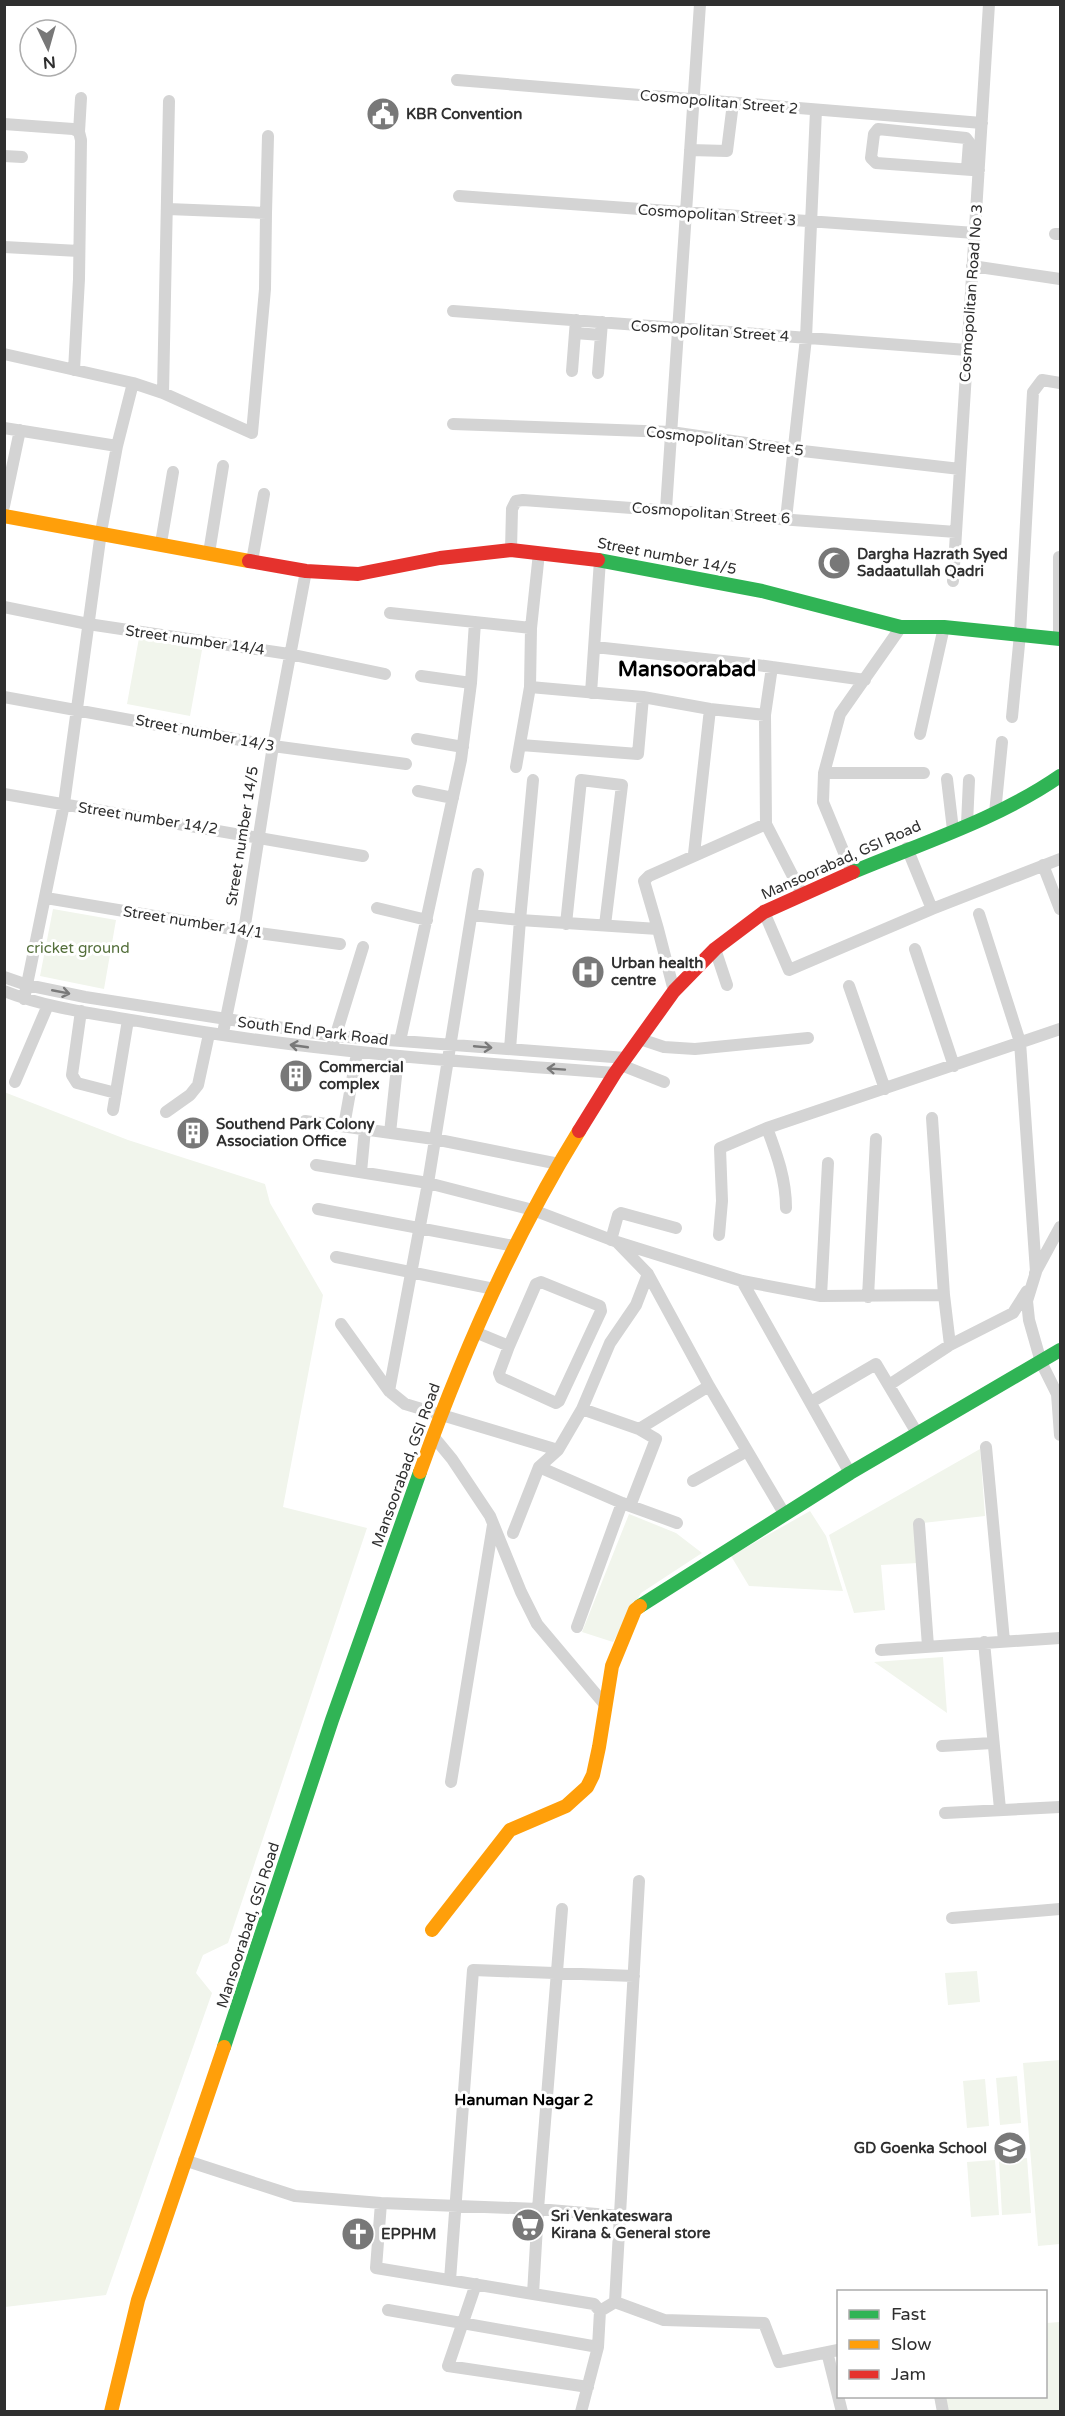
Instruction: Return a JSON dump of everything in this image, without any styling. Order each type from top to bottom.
[{"type":"street","points":[[666,509],[700,4]]},
{"type":"street","name":"Cosmopolitan Road No 3","points":[[953,581],[975,233],[973,170],[981,123],[989,4]]},
{"type":"street","name":"Cosmopolitan Street 2","points":[[457,80],[981,123]]},
{"type":"street","points":[[74,370],[79,251],[81,98]]},
{"type":"street","points":[[163,393],[169,100]]},
{"type":"street","points":[[690,150],[727,151],[734,103]]},
{"type":"street","points":[[786,519],[806,338],[816,110]]},
{"type":"street","points":[[4,124],[73,129],[79,132]]},
{"type":"street","points":[[878,129],[966,138],[969,142],[973,170],[876,163],[872,158],[874,134],[878,129]]},
{"type":"street","points":[[4,354],[132,383],[163,393],[252,433],[265,289],[268,136]]},
{"type":"street","points":[[4,156],[22,157]]},
{"type":"street","name":"Cosmopolitan Street 3","points":[[459,196],[975,233]]},
{"type":"street","points":[[168,209],[266,213]]},
{"type":"street","points":[[4,247],[79,251]]},
{"type":"street","points":[[972,266],[1060,279]]},
{"type":"street","name":"Cosmopolitan Street 4","points":[[453,311],[601,329],[678,328],[967,350]]},
{"type":"street","points":[[572,371],[576,327]]},
{"type":"street","points":[[598,373],[601,329]]},
{"type":"street","points":[[1012,717],[1020,634],[1033,392],[1042,380],[1060,384]]},
{"type":"street","points":[[24,999],[64,804],[101,532],[117,446],[132,383]]},
{"type":"street","name":"Cosmopolitan Street 5","points":[[453,424],[671,432],[794,450],[960,469]]},
{"type":"street","points":[[4,428],[117,446]]},
{"type":"street","points":[[4,506],[20,430]]},
{"type":"street","points":[[209,552],[223,466]]},
{"type":"street","points":[[161,543],[173,472]]},
{"type":"street","points":[[252,561],[264,494]]},
{"type":"street","name":"Cosmopolitan Street 6","points":[[511,550],[512,509],[516,501],[666,509],[956,532]]},
{"type":"street","name":"Street number 14/5","points":[[4,516],[306,571],[358,574],[440,558],[511,550],[600,560],[762,591],[901,627],[944,627],[1060,639]]},
{"type":"street","points":[[516,767],[530,687],[531,628],[539,553]]},
{"type":"street","points":[[1059,557],[1060,639]]},
{"type":"street","points":[[591,693],[600,560]]},
{"type":"street","name":"Street number 14/5","points":[[223,1035],[244,931],[289,654],[306,571]]},
{"type":"street","name":"Street number 14/4","points":[[4,607],[88,624],[289,654],[385,674]]},
{"type":"street","points":[[390,613],[531,628]]},
{"type":"street","points":[[400,1041],[463,747],[471,683],[475,622]]},
{"type":"street","points":[[852,872],[823,802],[824,773],[840,714],[901,627]]},
{"type":"street","points":[[920,734],[944,627]]},
{"type":"street","points":[[595,647],[865,680]]},
{"type":"street","points":[[771,667],[765,715],[766,824],[802,894]]},
{"type":"street","points":[[421,676],[471,683]]},
{"type":"street","points":[[530,687],[643,697],[710,709],[765,715]]},
{"type":"street","name":"Street number 14/3","points":[[4,697],[273,747],[406,764]]},
{"type":"street","points":[[521,745],[638,754],[643,697]]},
{"type":"street","points":[[694,854],[710,709]]},
{"type":"street","points":[[417,739],[463,747]]},
{"type":"street","points":[[995,813],[1002,742]]},
{"type":"street","points":[[824,773],[924,772]]},
{"type":"street","name":"Mansoorabad, GSI Road","points":[[111,2412],[138,2300],[184,2160],[247,1983],[332,1720],[440,1415],[494,1289],[532,1209],[620,1066],[674,991],[715,949],[765,912],[907,848],[995,813],[1041,790],[1060,776]]},
{"type":"street","points":[[947,779],[953,830]]},
{"type":"street","points":[[510,1049],[533,780]]},
{"type":"street","points":[[566,924],[581,780],[622,785],[605,925]]},
{"type":"street","points":[[967,824],[969,780]]},
{"type":"street","points":[[418,791],[453,798]]},
{"type":"street","name":"Street number 14/2","points":[[4,794],[363,856]]},
{"type":"street","points":[[674,991],[644,881],[649,876],[694,854],[766,824]]},
{"type":"street","points":[[907,848],[932,909]]},
{"type":"street","points":[[765,912],[789,970],[932,909],[1060,859]]},
{"type":"street","points":[[1043,865],[1060,909]]},
{"type":"street","points":[[389,1391],[428,1183],[478,874]]},
{"type":"street","name":"Street number 14/1","points":[[46,898],[244,931],[340,944]]},
{"type":"street","points":[[377,908],[427,920]]},
{"type":"street","points":[[979,914],[1020,1042],[1035,1272],[1027,1301],[1029,1320],[1041,1362],[1057,1394],[1060,1435]]},
{"type":"street","points":[[472,915],[566,924],[658,929]]},
{"type":"street","points":[[331,1051],[363,947]]},
{"type":"street","points":[[715,949],[727,985]]},
{"type":"street","points":[[915,949],[954,1066]]},
{"type":"street","name":"South End Park Road","points":[[4,977],[27,985],[114,1002],[336,1036],[510,1049],[620,1066]]},
{"type":"street","points":[[849,986],[885,1089]]},
{"type":"street","name":"South End Park Road","points":[[4,991],[48,1005],[128,1020],[331,1051],[449,1061],[620,1066]]},
{"type":"street","points":[[112,1017],[114,1002]]},
{"type":"street","points":[[15,1082],[48,1005]]},
{"type":"street","points":[[81,1011],[72,1075],[74,1080],[77,1083],[116,1093]]},
{"type":"street","points":[[113,1110],[128,1020]]},
{"type":"street","points":[[719,1235],[722,1201],[720,1148],[767,1128],[1060,1029]]},
{"type":"street","points":[[166,1112],[190,1095],[198,1085],[209,1034]]},
{"type":"street","points":[[640,1039],[664,1047],[695,1049],[808,1038]]},
{"type":"street","points":[[344,1126],[357,1053]]},
{"type":"street","points":[[390,1133],[398,1057]]},
{"type":"street","points":[[620,1066],[664,1082]]},
{"type":"street","points":[[932,1118],[944,1294],[950,1345]]},
{"type":"street","points":[[305,1121],[434,1139],[559,1164]]},
{"type":"street","points":[[767,1128],[786,1189],[786,1208]]},
{"type":"street","points":[[361,1172],[365,1130]]},
{"type":"street","points":[[868,1297],[876,1139]]},
{"type":"street","points":[[821,1296],[828,1163]]},
{"type":"street","points":[[316,1165],[428,1183],[532,1209],[614,1241],[741,1281],[821,1296],[944,1294]]},
{"type":"street","points":[[318,1209],[514,1246]]},
{"type":"street","points":[[614,1241],[618,1215],[621,1213],[676,1228]]},
{"type":"street","points":[[889,1385],[950,1345],[1013,1313],[1021,1303],[1060,1227]]},
{"type":"street","points":[[614,1241],[648,1274],[709,1386],[785,1515]]},
{"type":"street","points":[[336,1257],[411,1270],[494,1289]]},
{"type":"street","points":[[513,1533],[539,1467],[558,1450],[582,1409],[610,1343],[636,1305],[648,1274]]},
{"type":"street","points":[[741,1281],[850,1473]]},
{"type":"street","points":[[541,1282],[600,1306],[601,1311],[559,1401],[556,1403],[501,1378],[499,1373],[509,1346],[536,1284],[541,1282]]},
{"type":"street","points":[[341,1324],[389,1391],[405,1404],[558,1450]]},
{"type":"street","points":[[475,1332],[509,1346]]},
{"type":"street","points":[[432,1930],[510,1830],[566,1806],[587,1787],[593,1774],[612,1666],[635,1610],[648,1599],[850,1473],[1060,1350]]},
{"type":"street","points":[[811,1402],[876,1364],[917,1433]]},
{"type":"street","points":[[639,1429],[709,1386]]},
{"type":"street","points":[[577,1627],[626,1504],[656,1439],[639,1429],[582,1409]]},
{"type":"street","points":[[433,1436],[452,1459],[493,1524],[537,1624],[606,1706]]},
{"type":"street","points":[[986,1447],[1004,1641]]},
{"type":"street","points":[[693,1481],[747,1451]]},
{"type":"street","points":[[539,1467],[677,1523]]},
{"type":"street","points":[[451,1782],[493,1524]]},
{"type":"street","points":[[919,1524],[928,1646]]},
{"type":"street","points":[[881,1650],[1060,1638]]},
{"type":"street","points":[[984,1642],[1000,1809]]},
{"type":"street","points":[[942,1746],[992,1743]]},
{"type":"street","points":[[945,1813],[1060,1807]]},
{"type":"street","points":[[615,2302],[639,1881]]},
{"type":"street","points":[[533,2294],[562,1909]]},
{"type":"street","points":[[952,1918],[1060,1909]]},
{"type":"street","points":[[450,2280],[473,1970],[634,1976]]},
{"type":"street","points":[[184,2160],[295,2196],[620,2216]]},
{"type":"street","points":[[381,2203],[376,2268],[594,2304],[600,2311],[598,2347],[581,2412]]},
{"type":"street","points":[[476,2284],[448,2366],[588,2387]]},
{"type":"street","points":[[600,2311],[615,2302]]},
{"type":"street","points":[[615,2302],[664,2320],[764,2323],[779,2362],[833,2351],[837,2378]]},
{"type":"street","points":[[388,2310],[598,2347]]},
{"type":"green space","points":[[139,638],[202,650],[190,716],[127,704]]},
{"type":"green space","name":"cricket ground","points":[[53,909],[116,920],[104,989],[40,976]]},
{"type":"green space","points":[[4,1092],[128,1140],[265,1184],[270,1203],[323,1295],[283,1507],[367,1528],[228,1943],[203,1955],[196,1973],[212,1993],[106,2295],[5,2307]]},
{"type":"green space","points":[[980,1449],[985,1516],[914,1524],[918,1563],[881,1565],[885,1610],[854,1613],[829,1535]]},
{"type":"green space","points":[[810,1511],[826,1536],[843,1591],[749,1586],[731,1556]]},
{"type":"green space","points":[[629,1514],[676,1533],[702,1553],[641,1593],[613,1642],[582,1632]]},
{"type":"green space","points":[[943,1657],[947,1713],[874,1662]]},
{"type":"green space","points":[[977,1971],[980,2002],[948,2005],[945,1973]]},
{"type":"green space","points":[[1060,2060],[1060,2244],[1038,2246],[1023,2063]]},
{"type":"green space","points":[[1017,2076],[1021,2123],[1000,2125],[996,2078]]},
{"type":"green space","points":[[985,2079],[989,2126],[967,2128],[963,2081]]},
{"type":"green space","points":[[1027,2158],[1031,2213],[1002,2215],[999,2160]]},
{"type":"green space","points":[[995,2160],[999,2215],[971,2217],[967,2162]]},
{"type":"green space","points":[[1060,2322],[1060,2411],[943,2411],[940,2398],[1047,2398],[1047,2323]]},
{"type":"traffic: fast","points":[[598,560],[762,591],[901,627],[944,627],[1060,639]]},
{"type":"traffic: fast","points":[[853,872],[985,818],[1060,776]]},
{"type":"traffic: fast","points":[[640,1606],[850,1473],[1060,1350]]},
{"type":"traffic: fast","points":[[224,2047],[332,1720],[420,1472]]},
{"type":"traffic: slow","points":[[4,516],[249,561]]},
{"type":"traffic: slow","points":[[420,1472],[453,1384],[490,1297],[532,1213],[579,1131]]},
{"type":"traffic: slow","points":[[432,1930],[510,1830],[566,1806],[587,1787],[593,1775],[599,1747],[612,1666],[635,1610],[640,1606]]},
{"type":"traffic: slow","points":[[111,2412],[138,2300],[224,2047]]},
{"type":"traffic: jam","points":[[249,561],[306,571],[358,574],[440,558],[511,550],[598,560]]},
{"type":"traffic: jam","points":[[579,1131],[615,1073],[674,991],[715,949],[764,912],[853,872]]},
{"type":"place","name":"KBR Convention","points":[[383,114]]},
{"type":"place","name":"Dargha Hazrath Syed Sadaatullah Qadri","points":[[834,563]]},
{"type":"place","name":"Urban health centre","points":[[588,972]]},
{"type":"place","name":"Commercial complex","points":[[296,1076]]},
{"type":"place","name":"Southend Park Colony Association Office","points":[[193,1133]]},
{"type":"place","name":"GD Goenka School","points":[[1010,2148]]},
{"type":"place","name":"Sri Venkateswara Kirana & General store","points":[[528,2225]]},
{"type":"place","name":"EPPHM","points":[[358,2234]]},
{"type":"district","name":"Mansoorabad","points":[[687,669]]},
{"type":"district","name":"Hanuman Nagar 2","points":[[524,2099]]}]
